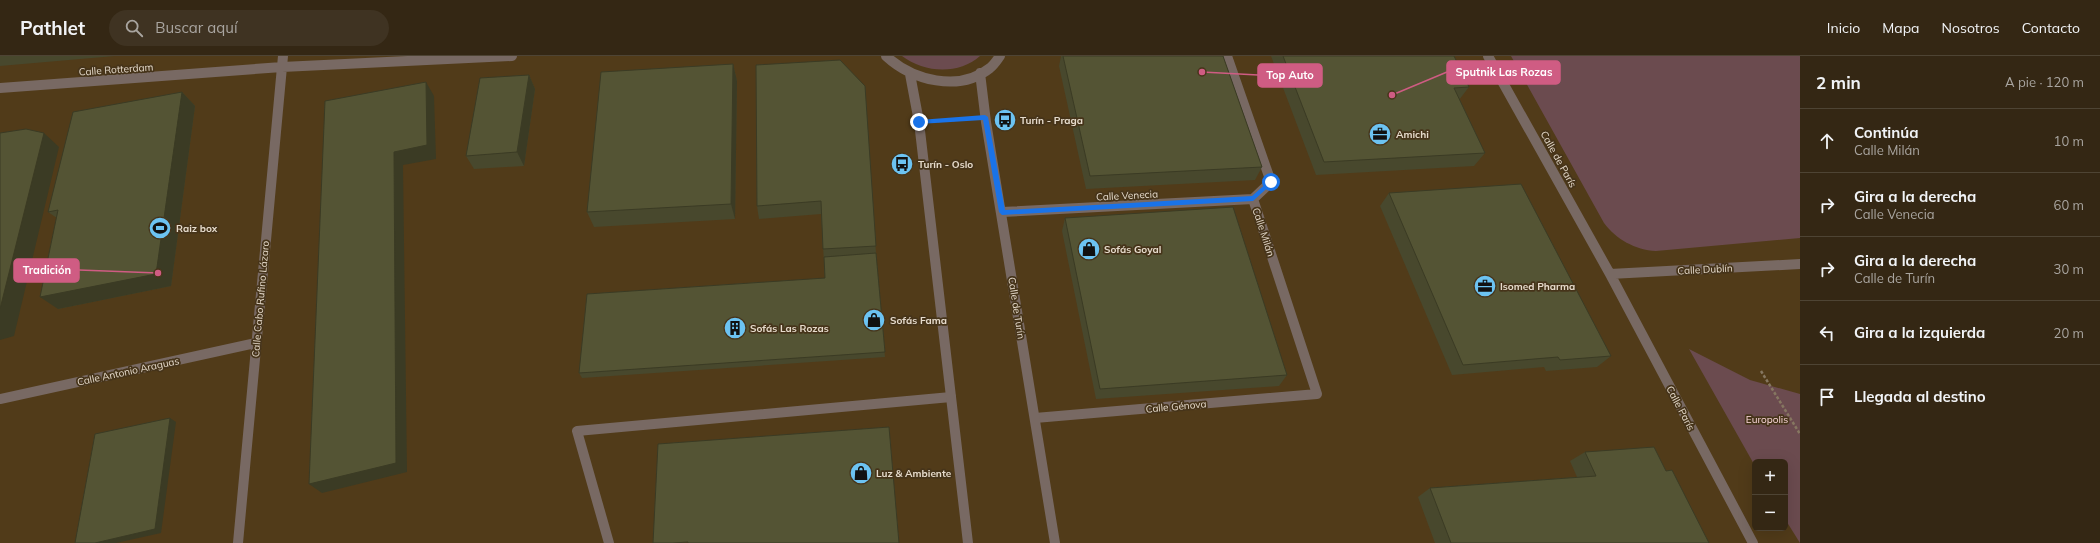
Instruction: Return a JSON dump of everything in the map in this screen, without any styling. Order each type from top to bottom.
[{"type":"street","name":"Calle Cabo Rufino Lázaro","points":[[238,543],[282,56]]},
{"type":"street","name":"Calle Rotterdam","points":[[0,88],[282,67],[512,56]]},
{"type":"street","points":[[886,56],[892,64],[910,74],[927,79],[945,81],[964,79],[980,73],[997,61],[1000,56]]},
{"type":"street","name":"Calle Milán","points":[[1227,56],[1271,182],[1253,198],[1317,394]]},
{"type":"street","name":"Calle de París","points":[[1488,56],[1610,274]]},
{"type":"street","name":"Calle de Turín","points":[[980,73],[985,117],[1056,543]]},
{"type":"street","points":[[910,74],[919,122],[968,543]]},
{"type":"street","name":"Calle Venecia","points":[[1002,212],[1253,198]]},
{"type":"street","name":"Calle Dublín","points":[[1610,274],[1800,264]]},
{"type":"street","name":"Calle París","points":[[1610,274],[1754,543]]},
{"type":"street","name":"Calle Antonio Araguas","points":[[0,398],[256,343]]},
{"type":"street","name":"Calle Génova","points":[[1035,418],[1317,394]]},
{"type":"street","points":[[609,543],[577,431],[951,397]]},
{"type":"path","points":[[919,122],[985,117]]},
{"type":"path","points":[[1761,371],[1800,434]]},
{"type":"shaded area","points":[[0,56],[1800,56],[1800,543],[0,543]]},
{"type":"green space","points":[[902,56],[980,56],[972,62],[962,66],[941,70],[921,66]]},
{"type":"green space","points":[[1511,56],[1800,56],[1800,238],[1656,251],[1633,246],[1620,239],[1604,223]]},
{"type":"green space","name":"Europolis","points":[[1689,349],[1750,380],[1800,394],[1800,543],[1788,524],[1788,459],[1752,459],[1752,461]]},
{"type":"building","points":[[1063,56],[1223,56],[1262,167],[1090,176]]},
{"type":"building","name":"Amichi","points":[[1283,56],[1454,56],[1469,87],[1454,88],[1485,153],[1324,162]]},
{"type":"building","points":[[840,60],[865,86],[876,246],[823,249],[821,201],[757,206],[756,65]]},
{"type":"building","points":[[733,64],[731,204],[587,212],[601,72]]},
{"type":"building","points":[[529,75],[517,152],[466,156],[480,78]]},
{"type":"building","points":[[426,82],[427,145],[394,152],[396,463],[309,484],[325,101]]},
{"type":"building","points":[[182,92],[156,274],[40,297],[58,210],[48,212],[73,112]]},
{"type":"building","points":[[26,129],[44,133],[0,309],[0,133]]},
{"type":"building","name":"Isomed Pharma","points":[[1521,184],[1611,356],[1560,360],[1558,357],[1463,365],[1389,193]]},
{"type":"building","points":[[1233,207],[1287,375],[1100,389],[1065,218]]},
{"type":"building","name":"Sofás Las Rozas","points":[[876,253],[885,352],[579,373],[587,294],[825,278],[824,257]]},
{"type":"building","points":[[170,418],[155,529],[95,543],[75,543],[95,434]]},
{"type":"building","points":[[889,427],[899,543],[653,543],[658,444]]},
{"type":"building","points":[[1654,447],[1666,471],[1672,470],[1709,543],[1451,543],[1430,488],[1596,476],[1585,452]]},
{"type":"place","name":"Top Auto","points":[[1202,72]]},
{"type":"place","name":"Sputnik Las Rozas","points":[[1392,95]]},
{"type":"place","name":"Turín - Praga","points":[[1005,120]]},
{"type":"place","name":"Amichi","points":[[1380,134]]},
{"type":"place","name":"Turín - Oslo","points":[[902,164]]},
{"type":"place","name":"Raiz box","points":[[160,228]]},
{"type":"place","name":"Sofás Goyal","points":[[1089,249]]},
{"type":"place","name":"Tradición","points":[[158,273]]},
{"type":"place","name":"Isomed Pharma","points":[[1485,286]]},
{"type":"place","name":"Sofás Fama","points":[[874,320]]},
{"type":"place","name":"Sofás Las Rozas","points":[[735,328]]},
{"type":"place","name":"Luz & Ambiente","points":[[861,473]]},
{"type":"route","points":[[919,122],[985,117],[1002,212],[1253,198],[1271,182]]}]
